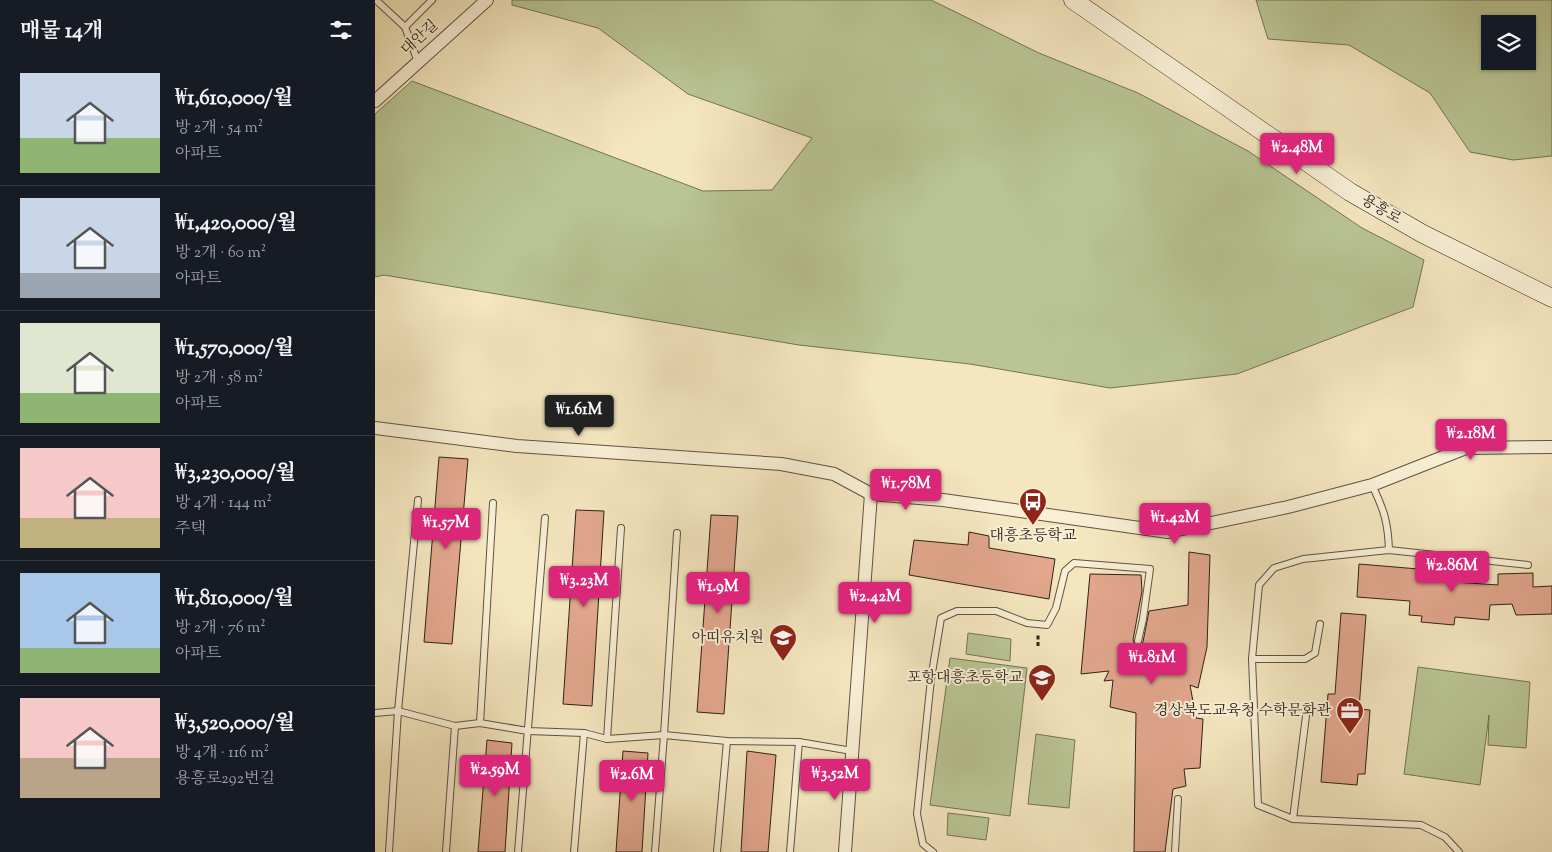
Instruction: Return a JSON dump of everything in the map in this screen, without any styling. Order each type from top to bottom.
[{"type":"main road","name":"용흥로","points":[[1073,0],[1350,192],[1423,234],[1552,298]]},
{"type":"street","name":"대안길","points":[[375,101],[487,0]]},
{"type":"street","points":[[375,428],[517,446],[781,464],[834,474],[871,494],[943,500],[1168,532],[1288,507],[1373,485],[1466,448],[1549,449]]},
{"type":"street","points":[[845,852],[871,494]]},
{"type":"lane","points":[[376,0],[405,27],[418,62]]},
{"type":"lane","points":[[405,27],[432,0]]},
{"type":"lane","points":[[1373,485],[1384,510],[1388,527],[1389,550]]},
{"type":"lane","points":[[389,852],[398,711],[418,500]]},
{"type":"lane","points":[[480,723],[493,504]]},
{"type":"lane","points":[[518,852],[545,518]]},
{"type":"lane","points":[[607,739],[621,528]]},
{"type":"lane","points":[[655,852],[677,533]]},
{"type":"lane","points":[[1459,852],[1445,836],[1421,825],[1293,820],[1258,805],[1252,659],[1259,585],[1274,568],[1303,559],[1389,550],[1528,565]]},
{"type":"lane","points":[[933,852],[923,844],[917,814],[931,680],[941,618],[957,610],[996,612],[1027,623],[1047,624],[1056,608],[1065,570],[1074,563],[1150,569],[1143,619],[1137,641]]},
{"type":"lane","points":[[1252,659],[1305,659],[1315,653],[1321,624]]},
{"type":"lane","points":[[375,713],[398,711],[455,726],[480,723],[529,731],[584,733],[607,739],[664,735],[727,741],[799,742],[852,751]]},
{"type":"lane","points":[[1293,820],[1306,716]]},
{"type":"lane","points":[[446,852],[455,726]]},
{"type":"lane","points":[[574,852],[584,733]]},
{"type":"lane","points":[[717,852],[727,741]]},
{"type":"lane","points":[[790,852],[799,742]]},
{"type":"lane","points":[[1175,852],[1178,799]]},
{"type":"green space","points":[[512,0],[931,0],[1039,53],[1138,93],[1248,151],[1362,228],[1424,260],[1413,307],[1237,374],[1110,388],[970,364],[799,345],[384,275],[375,277],[375,114],[412,81],[703,191],[772,190],[812,138],[688,94],[598,28],[512,5]]},
{"type":"green space","points":[[1256,0],[1552,0],[1552,156],[1513,160],[1470,152],[1430,93],[1349,45],[1268,39]]},
{"type":"green space","points":[[968,633],[1011,639],[1010,661],[966,654]]},
{"type":"green space","points":[[950,658],[1027,668],[1010,816],[930,805]]},
{"type":"green space","points":[[1418,667],[1530,682],[1526,748],[1488,745],[1489,715],[1480,785],[1404,774]]},
{"type":"green space","points":[[1036,734],[1075,740],[1069,808],[1028,804]]},
{"type":"green space","points":[[948,813],[989,818],[986,840],[947,835]]},
{"type":"building","points":[[439,457],[468,459],[452,644],[424,642]]},
{"type":"building","points":[[576,510],[604,511],[592,706],[563,704]]},
{"type":"building","points":[[711,515],[738,516],[724,714],[697,712]]},
{"type":"building","points":[[969,532],[989,536],[989,548],[1055,559],[1049,599],[909,575],[914,540],[968,545]]},
{"type":"building","points":[[1189,552],[1210,555],[1207,647],[1198,688],[1190,685],[1196,718],[1203,719],[1200,768],[1184,769],[1186,786],[1173,789],[1165,852],[1134,852],[1136,713],[1110,707],[1113,680],[1104,681],[1109,671],[1081,674],[1090,574],[1141,575],[1142,591],[1133,640],[1135,645],[1139,646],[1143,642],[1149,611],[1188,605]]},
{"type":"building","points":[[1359,564],[1454,572],[1454,582],[1498,585],[1498,574],[1533,573],[1533,587],[1552,586],[1552,614],[1516,615],[1512,604],[1490,605],[1489,620],[1455,617],[1454,625],[1421,622],[1422,616],[1409,615],[1410,601],[1357,597]]},
{"type":"building","points":[[1341,613],[1366,615],[1359,709],[1370,710],[1365,774],[1358,774],[1357,785],[1321,782],[1328,694],[1335,694]]},
{"type":"building","points":[[487,740],[512,743],[505,852],[478,852]]},
{"type":"building","points":[[623,751],[648,753],[642,852],[616,852]]},
{"type":"building","points":[[747,751],[776,755],[768,852],[741,852]]},
{"type":"place","name":"대흥초등학교","points":[[1033,526]]},
{"type":"place","name":"아띠유치원","points":[[783,662]]},
{"type":"place","name":"포항대흥초등학교","points":[[1042,702]]},
{"type":"place","name":"경상북도교육청 수학문화관","points":[[1350,735]]}]
